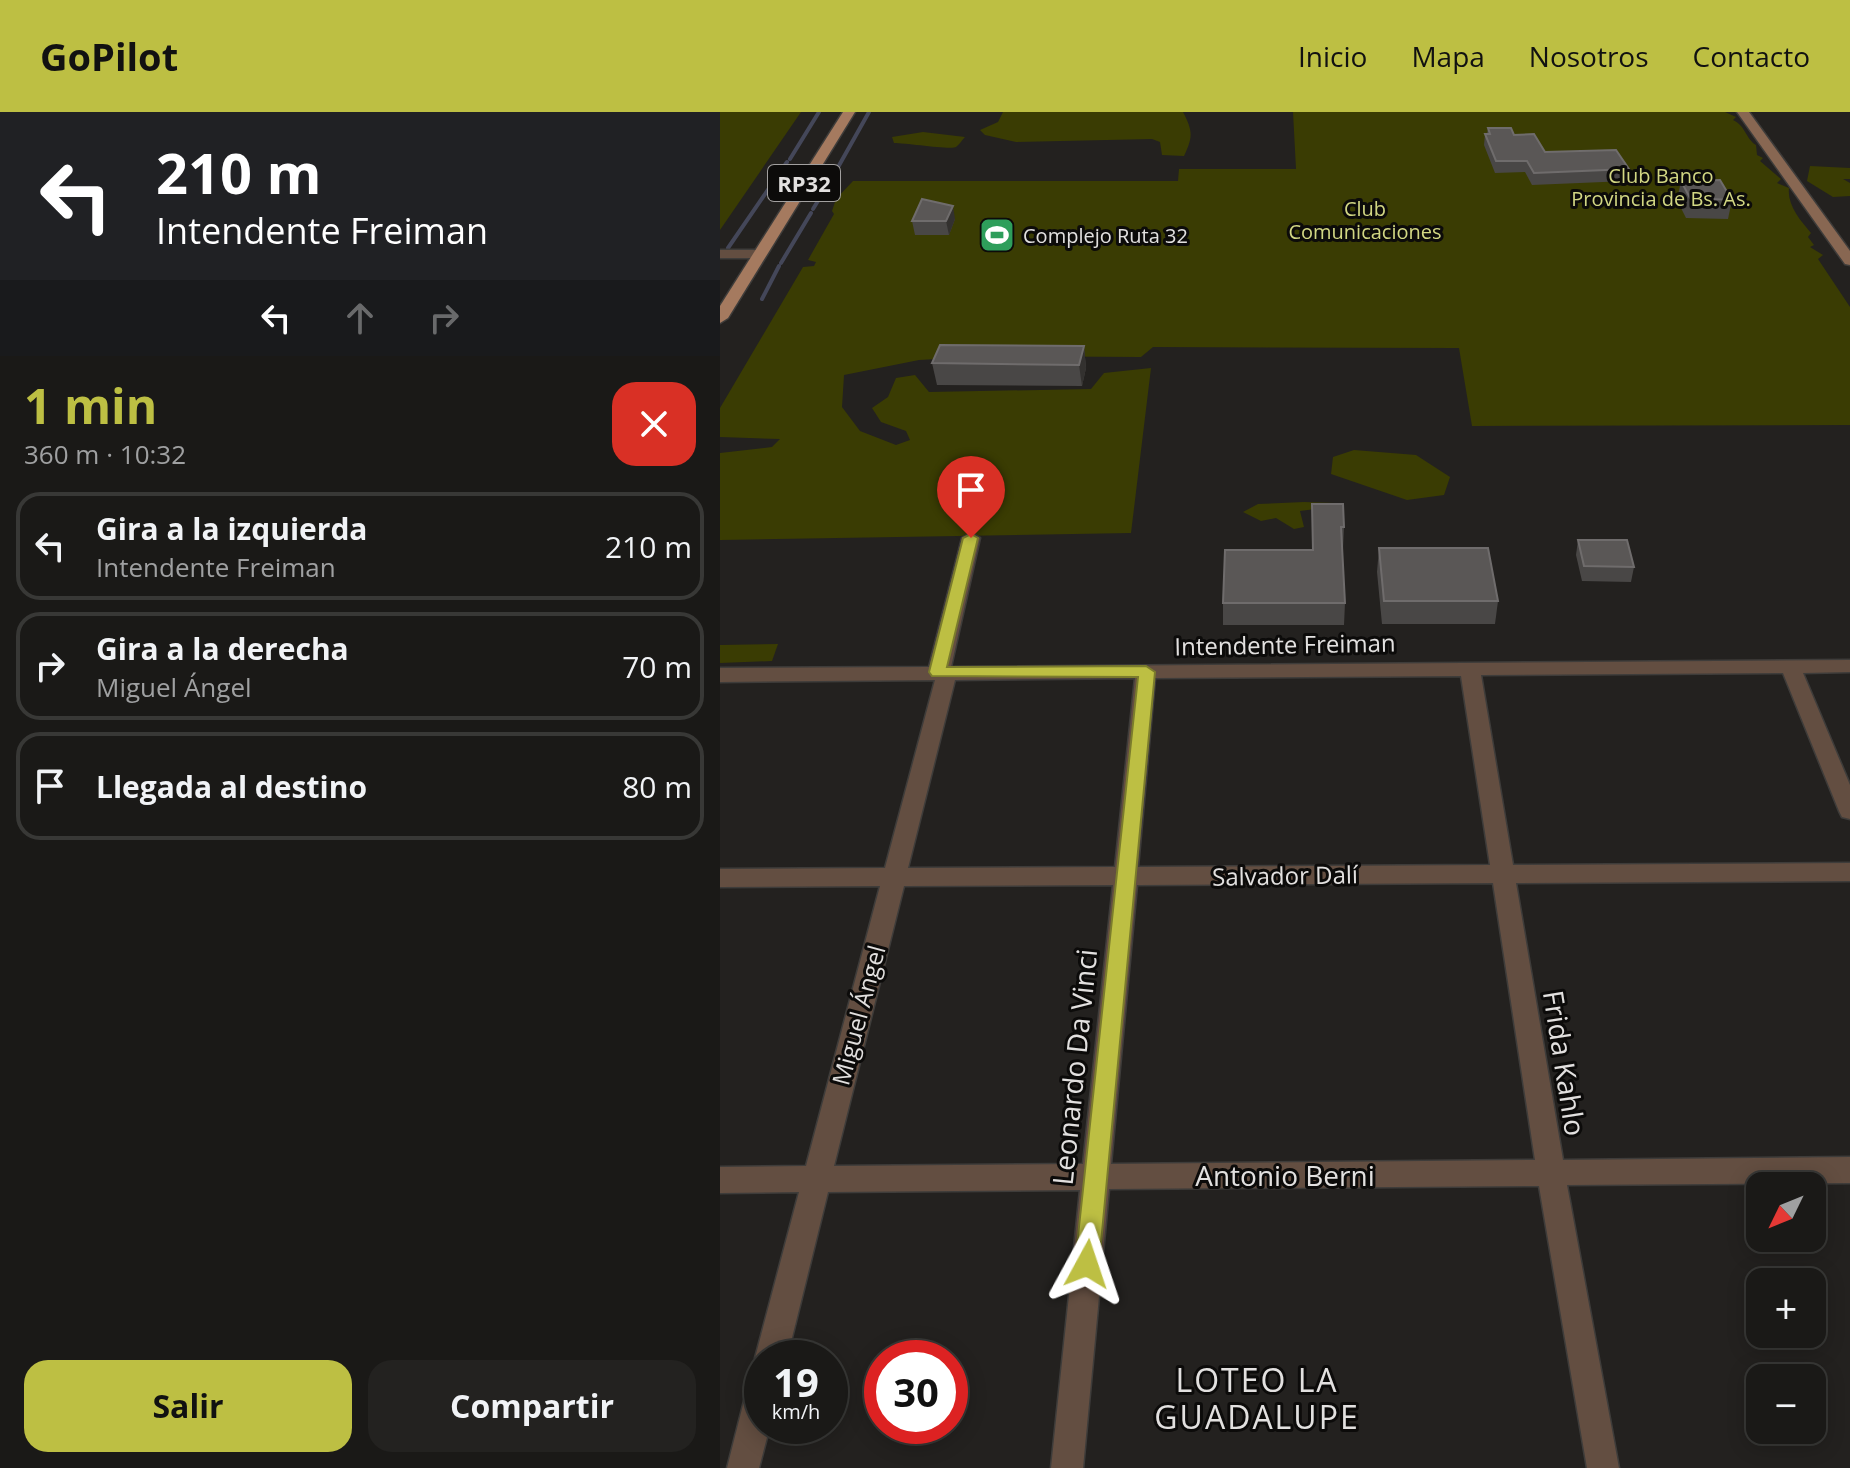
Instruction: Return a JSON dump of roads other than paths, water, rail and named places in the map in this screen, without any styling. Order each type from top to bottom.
[{"type":"main road","name":"RP32","points":[[720,318],[849,112]]},
{"type":"main road","points":[[1743,112],[1850,261]]},
{"type":"street","points":[[720,254],[760,254]]},
{"type":"street","name":"Miguel Ángel","points":[[775,1340],[894,877],[971,538]]},
{"type":"street","points":[[1790,666],[1850,811]]},
{"type":"street","name":"Intendente Freiman","points":[[720,675],[1850,666]]},
{"type":"street","name":"Frida Kahlo","points":[[1470,668],[1551,1173],[1603,1468]]},
{"type":"street","name":"Leonardo Da Vinci","points":[[1067,1468],[1146,672]]},
{"type":"street","name":"Salvador Dalí","points":[[720,878],[1850,872]]},
{"type":"street","name":"Antonio Berni","points":[[720,1180],[1850,1170]]},
{"type":"street","points":[[743,1468],[749,1444]]},
{"type":"waterway","points":[[790,159],[819,112]]},
{"type":"waterway","points":[[837,169],[869,112]]},
{"type":"waterway","points":[[728,248],[787,162]]},
{"type":"waterway","points":[[813,209],[835,173]]},
{"type":"waterway","points":[[781,263],[811,213]]},
{"type":"waterway","points":[[762,299],[779,266]]},
{"type":"place","name":"Complejo Ruta 32","points":[[997,235]]},
{"type":"district","name":"LOTEO LA GUADALUPE","points":[[1257,1398]]},
{"type":"park label","name":"Club Banco Provincia de Bs. As.","points":[[1661,186]]},
{"type":"park label","name":"Club Comunicaciones","points":[[1365,220]]}]
